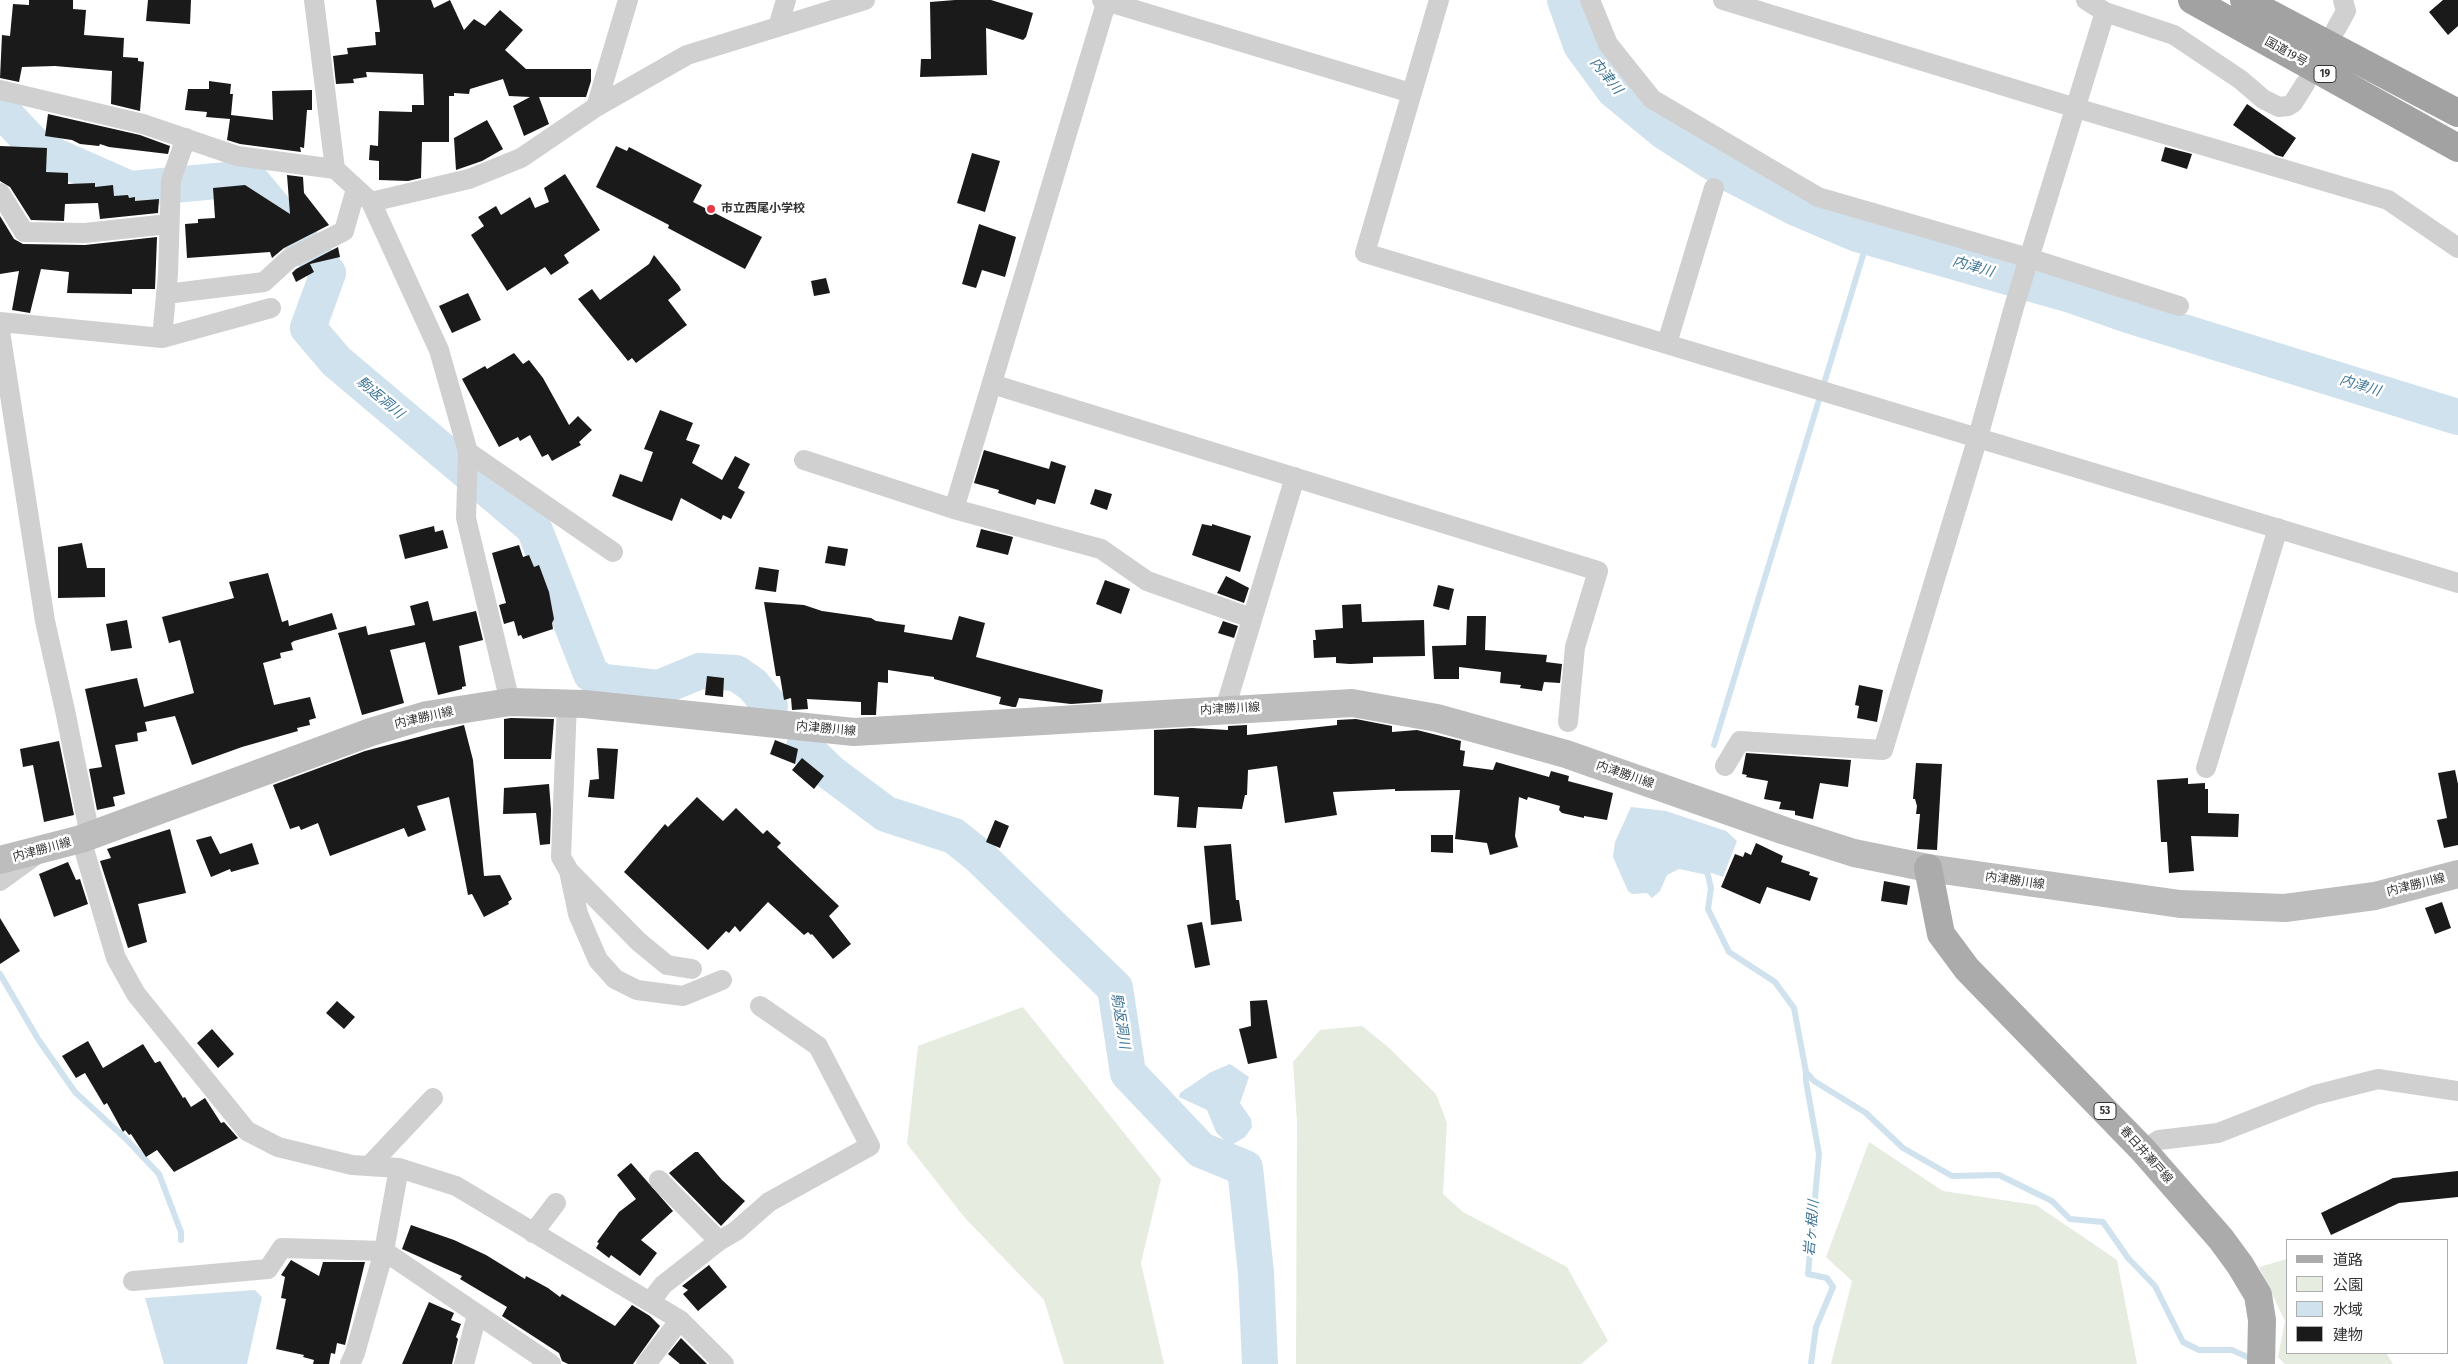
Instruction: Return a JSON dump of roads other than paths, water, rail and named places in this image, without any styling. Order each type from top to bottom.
[{"type":"highway","name":"国道19号","points":[[2192,0],[2458,148]]},
{"type":"highway","name":"国道19号","points":[[2244,0],[2458,113]]},
{"type":"main road","name":"内津勝川線","points":[[0,860],[42,851],[85,838],[371,732],[427,715],[510,702],[568,703],[854,732],[1352,703],[1437,718],[1566,754],[1846,850],[1928,868],[2180,904],[2285,908],[2375,896],[2458,874]]},
{"type":"main road","name":"春日井瀬戸線","points":[[1928,868],[1941,934],[1968,969],[2143,1150],[2221,1238],[2258,1295],[2262,1320],[2261,1364]]},
{"type":"street","points":[[314,0],[335,169]]},
{"type":"street","points":[[596,108],[628,0]]},
{"type":"street","points":[[778,27],[786,0]]},
{"type":"street","points":[[364,196],[469,179],[521,158],[596,108],[687,55],[865,0]]},
{"type":"street","points":[[954,509],[1105,0],[1411,93]]},
{"type":"street","points":[[1439,0],[1365,253],[2458,583]]},
{"type":"street","points":[[1590,0],[1608,44],[1652,99],[1818,198],[2029,258],[2180,306]]},
{"type":"street","points":[[1723,0],[2076,108],[2388,200],[2458,248]]},
{"type":"street","points":[[2086,0],[2105,12],[2174,35],[2241,80],[2263,99],[2279,107],[2288,106],[2292,103],[2305,84]]},
{"type":"street","points":[[2336,29],[2346,11],[2344,0]]},
{"type":"street","points":[[1725,766],[1740,741],[1883,750],[1978,437],[2029,258],[2105,12]]},
{"type":"street","points":[[0,90],[143,124],[237,156],[335,169],[364,196],[439,350],[468,452],[466,518],[510,702]]},
{"type":"street","points":[[162,338],[171,180],[186,138]]},
{"type":"street","points":[[1667,343],[1714,188]]},
{"type":"street","points":[[0,194],[24,232],[85,233],[168,223]]},
{"type":"street","points":[[166,294],[264,282],[289,259],[344,231],[364,196]]},
{"type":"street","points":[[0,322],[162,338],[271,308]]},
{"type":"street","points":[[0,331],[45,620],[66,715],[85,838],[116,958],[136,994],[247,1131],[278,1147],[352,1165],[399,1168],[456,1186],[680,1320],[724,1364]]},
{"type":"street","points":[[992,384],[1598,571],[1575,647],[1568,722]]},
{"type":"street","points":[[468,452],[613,552]]},
{"type":"street","points":[[804,460],[954,509],[1101,549],[1147,581],[1251,618]]},
{"type":"street","points":[[1225,709],[1295,477]]},
{"type":"street","points":[[2206,768],[2278,528]]},
{"type":"street","points":[[568,703],[561,857],[569,871],[639,942],[667,965],[692,969]]},
{"type":"street","points":[[0,881],[42,851]]},
{"type":"street","points":[[569,871],[578,914],[598,960],[615,979],[637,990],[683,996],[722,980]]},
{"type":"street","points":[[650,1302],[663,1285],[719,1241],[736,1232],[769,1202],[870,1146],[818,1046],[760,1006]]},
{"type":"street","points":[[2143,1150],[2158,1140],[2218,1133],[2315,1095],[2378,1079],[2458,1091]]},
{"type":"street","points":[[369,1166],[433,1098]]},
{"type":"street","points":[[350,1364],[355,1354],[384,1251],[399,1168]]},
{"type":"street","points":[[659,1180],[719,1241]]},
{"type":"street","points":[[533,1233],[556,1203]]},
{"type":"street","points":[[134,1281],[268,1269],[282,1248],[384,1251],[551,1364]]},
{"type":"street","points":[[464,1364],[477,1315]]},
{"type":"street","points":[[646,1364],[680,1320]]},
{"type":"water","points":[[1631,807],[1666,811],[1726,831],[1737,841],[1723,877],[1709,872],[1707,875],[1679,869],[1667,875],[1660,891],[1652,898],[1647,893],[1632,894],[1628,891],[1613,857],[1615,842]]},
{"type":"water","points":[[1230,1064],[1249,1077],[1240,1103],[1251,1119],[1252,1127],[1245,1137],[1230,1146],[1216,1132],[1207,1110],[1179,1097],[1180,1093],[1211,1072]]},
{"type":"water","points":[[255,1290],[262,1297],[247,1364],[164,1364],[145,1298]]},
{"type":"waterway","name":"内津川","points":[[1565,0],[1581,45],[1614,90],[1665,132],[1734,176],[1796,208],[1857,234],[2074,296],[2128,315],[2458,417]]},
{"type":"waterway","name":"駒返洞川","points":[[0,109],[37,148],[130,189],[249,178],[328,273],[308,328],[336,361],[534,528],[591,674],[604,682],[659,688],[700,671],[736,673],[753,685],[770,706]]},
{"type":"waterway","points":[[1714,745],[1864,252],[1857,234]]},
{"type":"waterway","name":"駒返洞川","points":[[804,747],[831,773],[886,814],[954,836],[979,856],[1115,988],[1128,1073],[1201,1150],[1245,1168],[1256,1273],[1260,1364]]},
{"type":"waterway","points":[[1706,867],[1711,888],[1708,909],[1729,952],[1775,982],[1794,1008],[1806,1072],[1814,1081],[1866,1113],[1903,1148],[1952,1176],[1999,1175],[2052,1201],[2070,1219],[2103,1222],[2128,1258],[2155,1286],[2183,1342],[2199,1350],[2232,1350],[2254,1360]]},
{"type":"waterway","points":[[0,974],[38,1039],[75,1092],[126,1139],[159,1174],[181,1232],[181,1240]]},
{"type":"waterway","name":"岩ヶ根川","points":[[1806,1072],[1819,1154],[1808,1274],[1827,1278],[1833,1287],[1816,1327],[1811,1364]]},
{"type":"place","name":"市立西尾小学校","points":[[711,209]]}]
